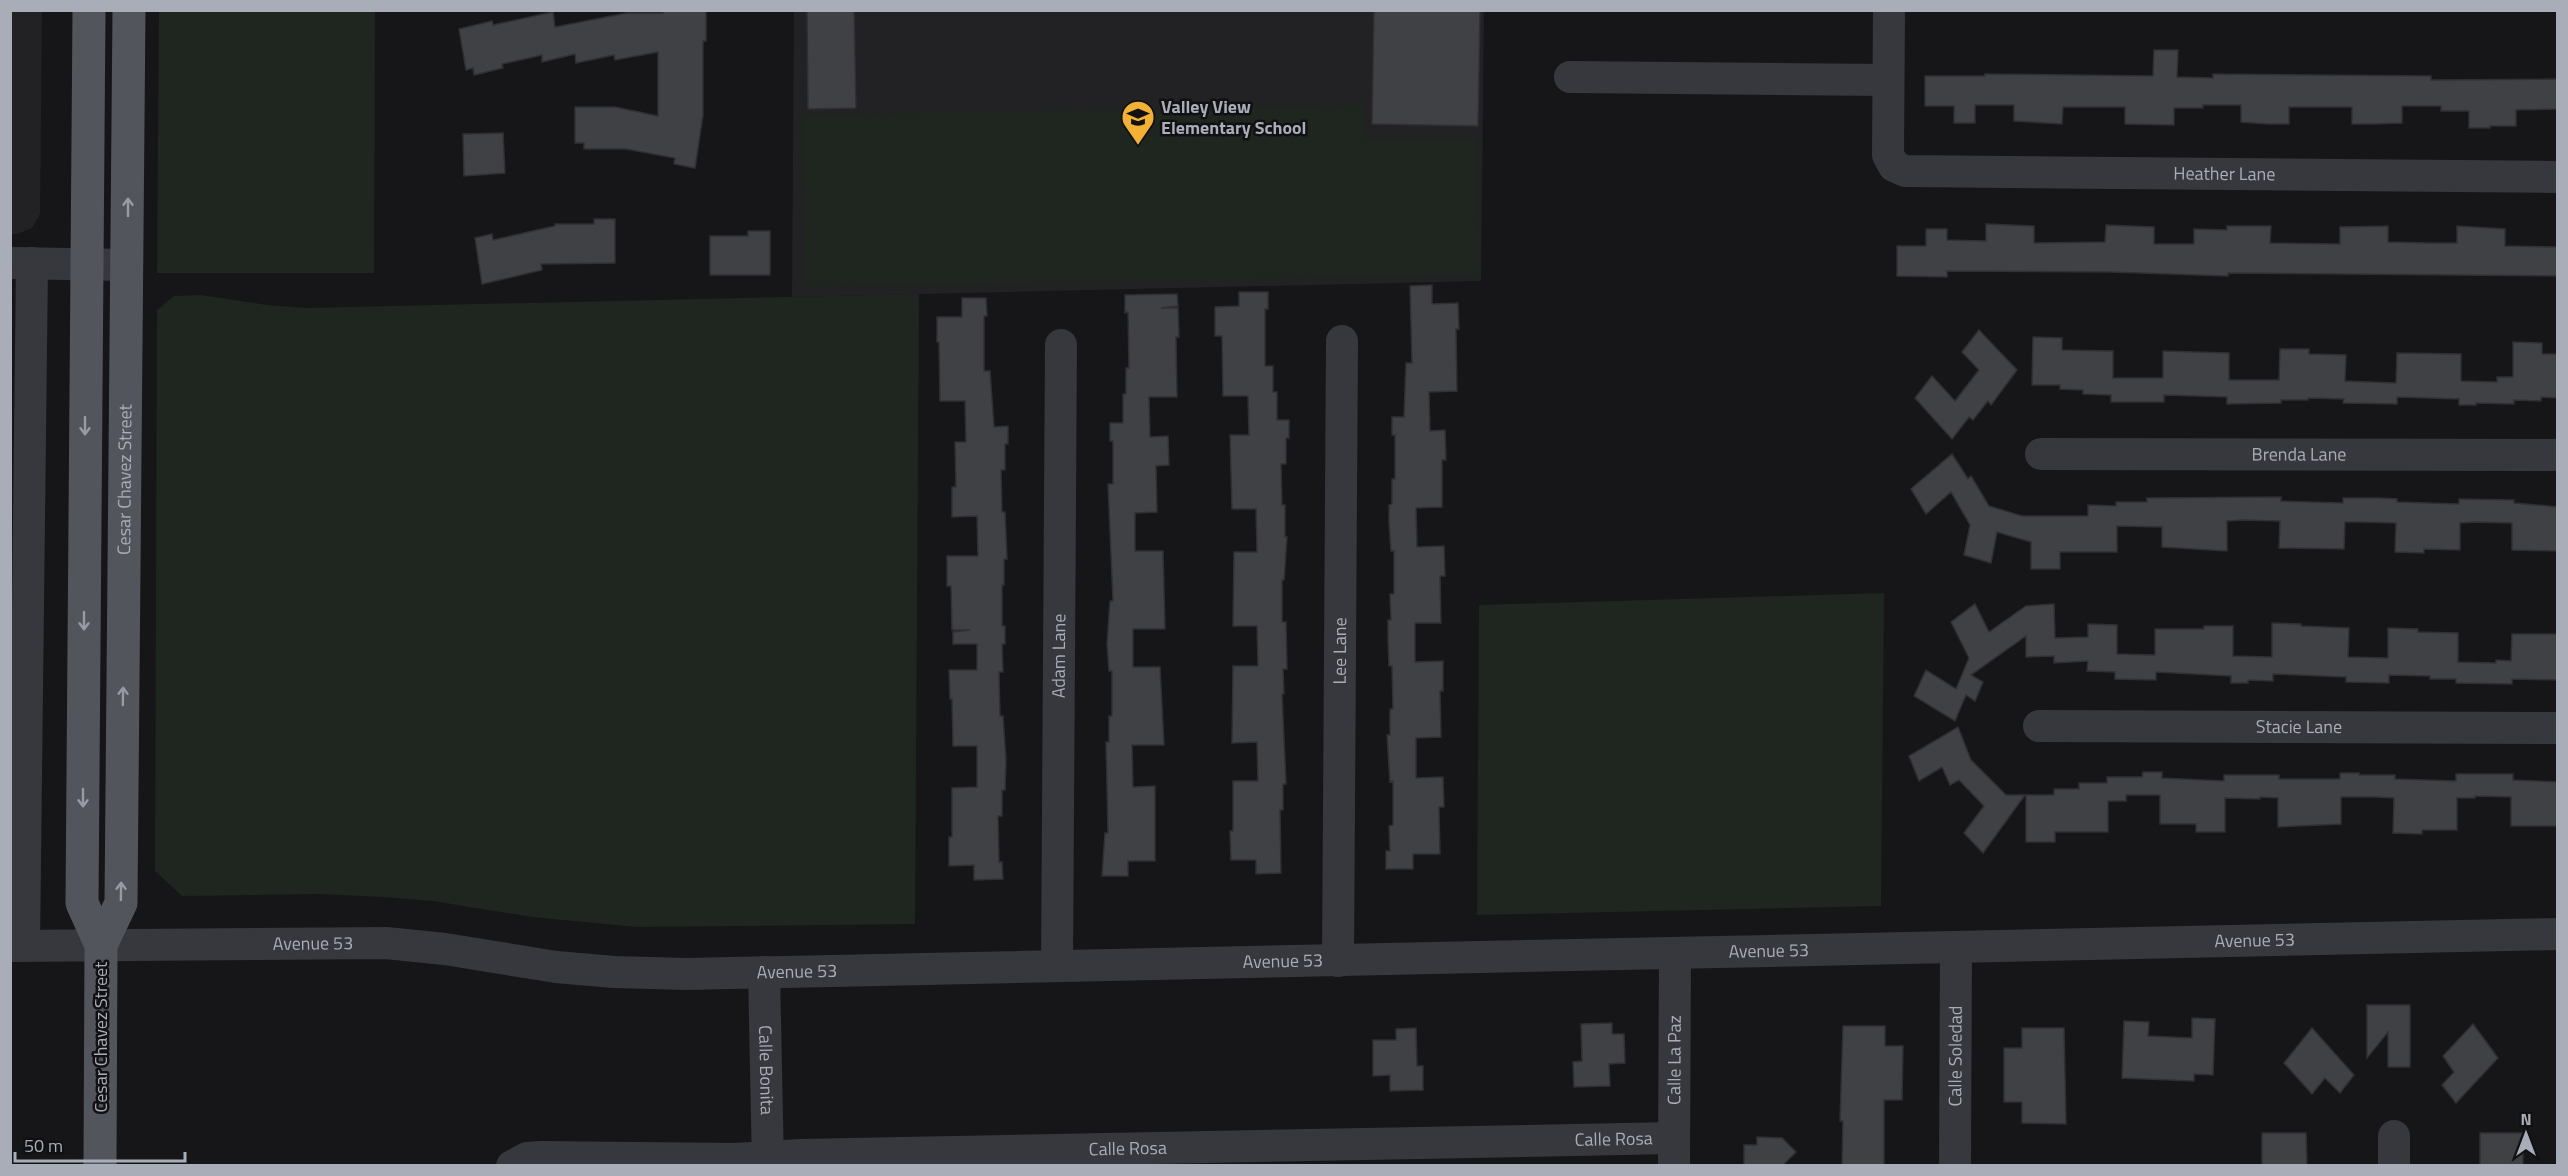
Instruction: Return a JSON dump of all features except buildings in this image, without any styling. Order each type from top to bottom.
[{"type":"main road","name":"Cesar Chavez Street","points":[[89,10],[82,903],[101,945],[100,1166]]},
{"type":"main road","name":"Cesar Chavez Street","points":[[101,945],[121,903],[129,10]]},
{"type":"main road","points":[[88,80],[106,119],[106,231],[113,251],[128,265]]},
{"type":"main road","points":[[87,263],[101,277],[107,294],[106,399],[125,449]]},
{"type":"street","points":[[1570,77],[1717,90],[1888,80],[1889,10]]},
{"type":"street","name":"Heather Lane","points":[[1888,80],[1888,155],[1894,166],[1905,171],[2558,177]]},
{"type":"street","points":[[17,946],[21,263],[128,265]]},
{"type":"street","name":"Lee Lane","points":[[1338,961],[1342,341]]},
{"type":"street","name":"Adam Lane","points":[[1057,966],[1061,345]]},
{"type":"street","name":"Brenda Lane","points":[[2041,454],[2558,455]]},
{"type":"street","name":"Stacie Lane","points":[[2039,726],[2558,728]]},
{"type":"street","name":"Avenue 53","points":[[17,946],[386,943],[445,949],[556,967],[614,972],[764,972],[2558,934]]},
{"type":"street","name":"Calle Soledad","points":[[1955,1166],[1956,948]]},
{"type":"street","name":"Calle La Paz","points":[[1674,1152],[1675,954]]},
{"type":"street","name":"Calle Bonita","points":[[764,972],[768,1161]]},
{"type":"street","name":"Calle Rosa","points":[[512,1166],[527,1158],[541,1157],[768,1161],[1674,1152]]},
{"type":"shaded area","points":[[11,10],[42,11],[40,214],[32,228],[17,234],[10,234]]},
{"type":"shaded area","points":[[159,11],[375,11],[374,273],[157,273]]},
{"type":"shaded area","name":"Valley View Elementary School","points":[[794,11],[1484,11],[1481,281],[792,297]]},
{"type":"shaded area","points":[[1364,105],[1366,140],[1477,138],[1480,275],[805,287],[801,115]]},
{"type":"shaded area","points":[[919,294],[915,924],[637,927],[532,917],[433,901],[383,897],[320,894],[182,896],[155,871],[157,310],[174,296],[200,295],[306,308]]},
{"type":"shaded area","points":[[1884,593],[1881,906],[1477,915],[1479,605]]},
{"type":"place","name":"Valley View Elementary School","points":[[1138,146]]}]
